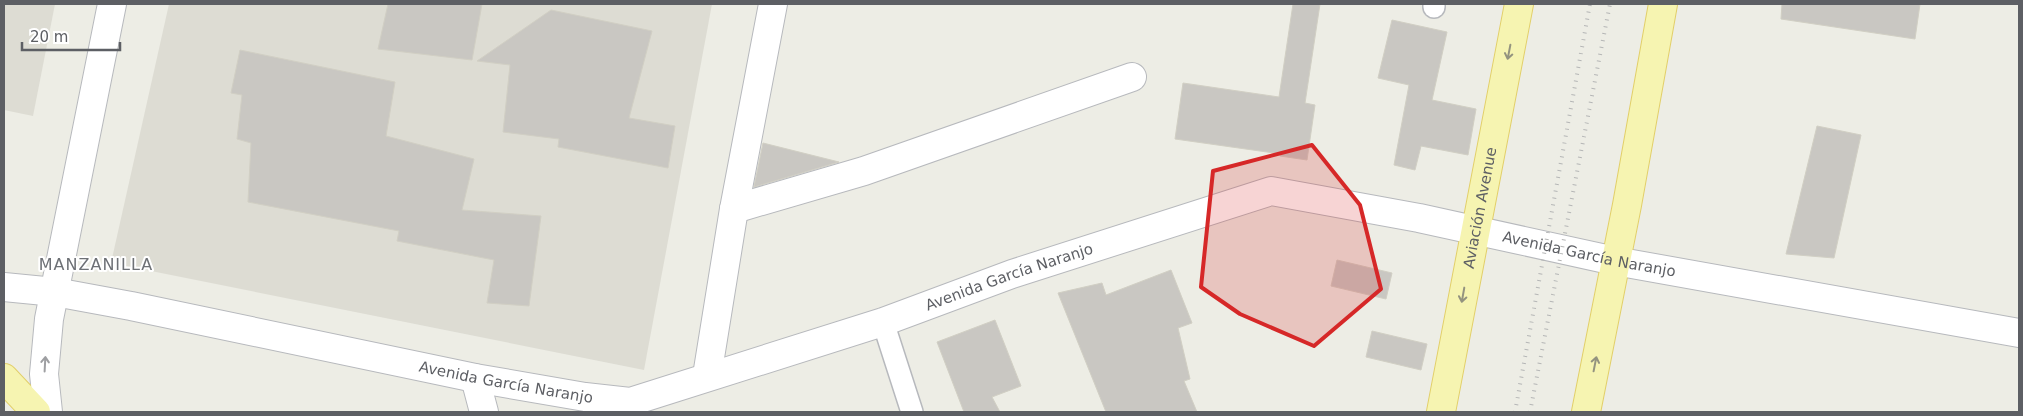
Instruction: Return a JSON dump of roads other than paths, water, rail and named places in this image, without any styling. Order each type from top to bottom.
[{"type":"main road","name":"Aviación Avenue","points":[[1441,412],[1519,4]]},
{"type":"main road","points":[[1586,412],[1663,4]]},
{"type":"main road","points":[[4,378],[36,412]]},
{"type":"street","points":[[48,412],[44,374],[48,319],[112,4]]},
{"type":"street","points":[[707,376],[734,209],[773,4]]},
{"type":"street","points":[[734,209],[864,172],[1132,77]]},
{"type":"street","name":"Avenida García Naranjo","points":[[4,287],[55,292],[475,378],[585,397],[630,402],[707,376],[883,322],[1012,274],[1271,191],[1475,230],[1615,261],[2019,333]]},
{"type":"street","points":[[883,322],[912,412]]},
{"type":"street","points":[[475,378],[484,412]]},
{"type":"railway","points":[[1515,412],[1590,4]]},
{"type":"railway","points":[[1530,412],[1610,4]]},
{"type":"district","name":"MANZANILLA","points":[[96,264]]}]
